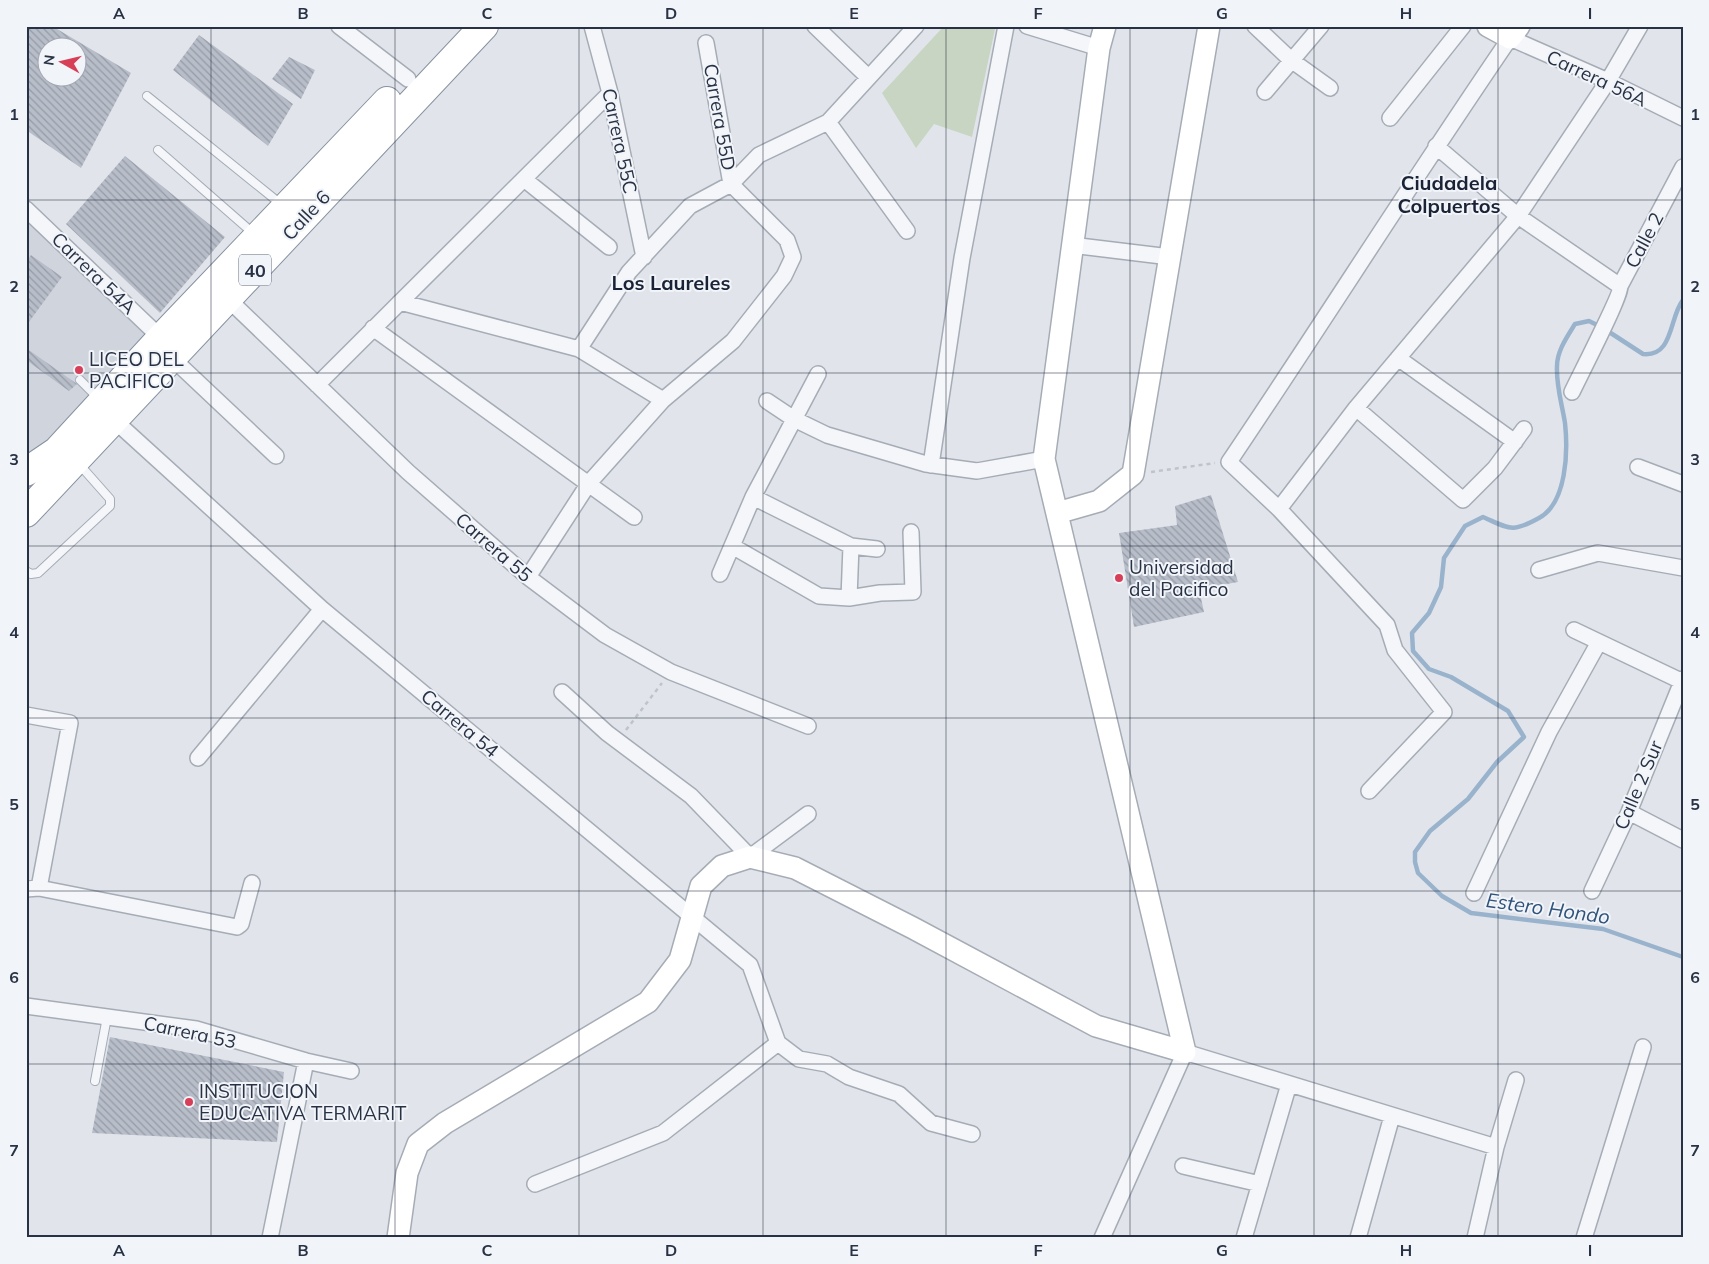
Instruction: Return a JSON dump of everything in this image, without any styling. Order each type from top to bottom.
[{"type":"highway","name":"Calle 6","points":[[26,472],[57,451],[108,411],[167,348],[257,237],[459,26]]},
{"type":"highway","name":"Calle 6","points":[[167,348],[228,298],[484,26]]},
{"type":"highway","name":"Calle 6","points":[[26,513],[76,460],[108,411]]},
{"type":"main road","points":[[398,1238],[407,1173],[418,1144],[445,1123],[648,1002],[680,960],[701,886],[722,866],[750,857],[795,868],[913,928],[1096,1026],[1185,1052],[1044,459],[1071,245],[1099,48],[1105,26]]},
{"type":"main road","points":[[1057,512],[1099,501],[1133,474],[1208,26]]},
{"type":"main road","points":[[1488,26],[1515,32]]},
{"type":"street","name":"Carrera 55C","points":[[592,26],[610,93],[644,257]]},
{"type":"street","points":[[815,26],[868,77]]},
{"type":"street","points":[[579,349],[629,272],[690,206],[732,184],[759,154],[828,122],[916,26]]},
{"type":"street","points":[[931,465],[962,258],[1006,26]]},
{"type":"street","points":[[1027,26],[1099,48]]},
{"type":"street","points":[[1255,26],[1291,60],[1330,88]]},
{"type":"street","points":[[1265,92],[1321,26]]},
{"type":"street","points":[[1390,118],[1463,26]]},
{"type":"street","points":[[1279,509],[1356,408],[1518,216],[1608,81],[1640,26]]},
{"type":"street","points":[[341,27],[408,79]]},
{"type":"street","points":[[1369,791],[1444,712],[1395,650],[1387,625],[1279,509],[1229,462],[1338,300],[1436,146],[1515,32]]},
{"type":"street","name":"Carrera 56A","points":[[1515,32],[1683,118]]},
{"type":"street","name":"Carrera 55D","points":[[663,400],[733,341],[784,276],[793,257],[786,240],[732,184],[706,43]]},
{"type":"street","points":[[318,385],[610,93]]},
{"type":"street","points":[[828,122],[907,231]]},
{"type":"street","points":[[1436,146],[1518,216],[1620,286]]},
{"type":"street","name":"Calle 2","points":[[1572,392],[1617,302],[1621,290],[1620,286],[1683,167]]},
{"type":"street","points":[[524,179],[608,247]]},
{"type":"street","name":"Carrera 54A","points":[[26,209],[276,456]]},
{"type":"street","points":[[1071,245],[1170,258]]},
{"type":"street","name":"Carrera 55","points":[[228,298],[408,472],[528,577],[605,636],[671,672],[808,726]]},
{"type":"street","points":[[400,302],[579,349],[663,400],[589,483],[528,577]]},
{"type":"street","points":[[373,328],[634,517]]},
{"type":"street","points":[[1398,358],[1515,442]]},
{"type":"street","points":[[720,574],[753,497],[818,374]]},
{"type":"street","points":[[767,401],[794,419],[827,435],[931,465],[977,470],[1044,459]]},
{"type":"street","points":[[1356,408],[1463,500],[1495,468],[1524,429]]},
{"type":"street","name":"Carrera 54","points":[[108,411],[322,610],[750,965],[778,1043]]},
{"type":"street","points":[[1638,467],[1683,484]]},
{"type":"street","points":[[753,497],[852,546],[877,549]]},
{"type":"street","points":[[732,546],[818,596],[849,598],[880,593],[913,592],[911,532]]},
{"type":"street","points":[[849,598],[852,546]]},
{"type":"street","points":[[1539,570],[1598,553],[1683,568]]},
{"type":"street","points":[[198,758],[322,610]]},
{"type":"street","points":[[1574,630],[1682,680]]},
{"type":"street","points":[[1474,893],[1549,732],[1599,642]]},
{"type":"street","name":"Calle 2 Sur","points":[[1592,891],[1629,812],[1682,680]]},
{"type":"street","points":[[562,692],[618,740],[692,796],[750,857],[808,814]]},
{"type":"street","points":[[26,715],[70,723],[33,888],[237,927],[241,924],[252,883]]},
{"type":"street","points":[[1629,812],[1683,840]]},
{"type":"street","name":"Carrera 53","points":[[26,1006],[196,1029],[306,1061],[352,1071]]},
{"type":"street","points":[[535,1184],[663,1133],[778,1043],[799,1058],[827,1064],[849,1078],[899,1094],[931,1123],[972,1134]]},
{"type":"street","points":[[1584,1238],[1642,1047]]},
{"type":"street","points":[[1100,1237],[1185,1052],[1496,1147]]},
{"type":"street","points":[[270,1238],[306,1061]]},
{"type":"street","points":[[1475,1238],[1496,1147],[1516,1080]]},
{"type":"street","points":[[1244,1238],[1288,1084]]},
{"type":"street","points":[[1358,1238],[1392,1116]]},
{"type":"street","points":[[1182,1166],[1260,1184]]},
{"type":"lane","points":[[147,96],[286,208]]},
{"type":"lane","points":[[158,150],[257,237]]},
{"type":"lane","points":[[80,380],[108,411]]},
{"type":"lane","points":[[26,571],[31,574],[38,572],[110,506],[110,499],[76,460]]},
{"type":"lane","points":[[95,1081],[107,1017]]},
{"type":"path","points":[[1133,474],[1229,462]]},
{"type":"path","points":[[618,740],[671,672]]},
{"type":"shaded area","name":"LICEO DEL PACIFICO","points":[[26,214],[161,338],[26,472]]},
{"type":"green space","points":[[944,26],[991,26],[995,29],[972,137],[934,124],[916,148],[882,93]]},
{"type":"building","points":[[26,26],[52,26],[72,38],[38,38],[38,88],[88,88],[88,47],[131,73],[81,168],[26,130]]},
{"type":"building","points":[[199,35],[293,104],[268,146],[173,70]]},
{"type":"building","points":[[289,57],[315,70],[301,99],[272,79]]},
{"type":"building","points":[[125,156],[225,237],[160,313],[66,224]]},
{"type":"building","points":[[31,255],[62,277],[26,326],[26,262]]},
{"type":"building","points":[[26,348],[77,384],[69,391],[26,360]]},
{"type":"building","points":[[1211,495],[1238,582],[1199,589],[1204,612],[1134,627],[1119,533],[1177,525],[1175,506]]},
{"type":"building","name":"INSTITUCION EDUCATIVA TERMARIT","points":[[110,1037],[284,1072],[277,1142],[92,1133]]},
{"type":"waterway","name":"Estero Hondo","points":[[1683,300],[1675,316],[1666,343],[1653,353],[1643,354],[1589,321],[1575,324],[1563,344],[1557,360],[1557,381],[1565,423],[1566,448],[1564,475],[1555,501],[1548,511],[1523,526],[1505,527],[1483,517],[1465,526],[1444,558],[1441,587],[1429,613],[1412,633],[1413,651],[1429,669],[1451,677],[1508,711],[1524,737],[1497,762],[1468,799],[1430,831],[1415,852],[1418,873],[1442,896],[1471,913],[1603,929],[1683,957]]},
{"type":"place","name":"LICEO DEL PACIFICO","points":[[79,370]]},
{"type":"place","name":"Universidad del Pacifico","points":[[1119,578]]},
{"type":"place","name":"INSTITUCION EDUCATIVA TERMARIT","points":[[189,1102]]},
{"type":"district","name":"Ciudadela Colpuertos","points":[[1449,194]]},
{"type":"district","name":"Los Laureles","points":[[671,282]]}]
